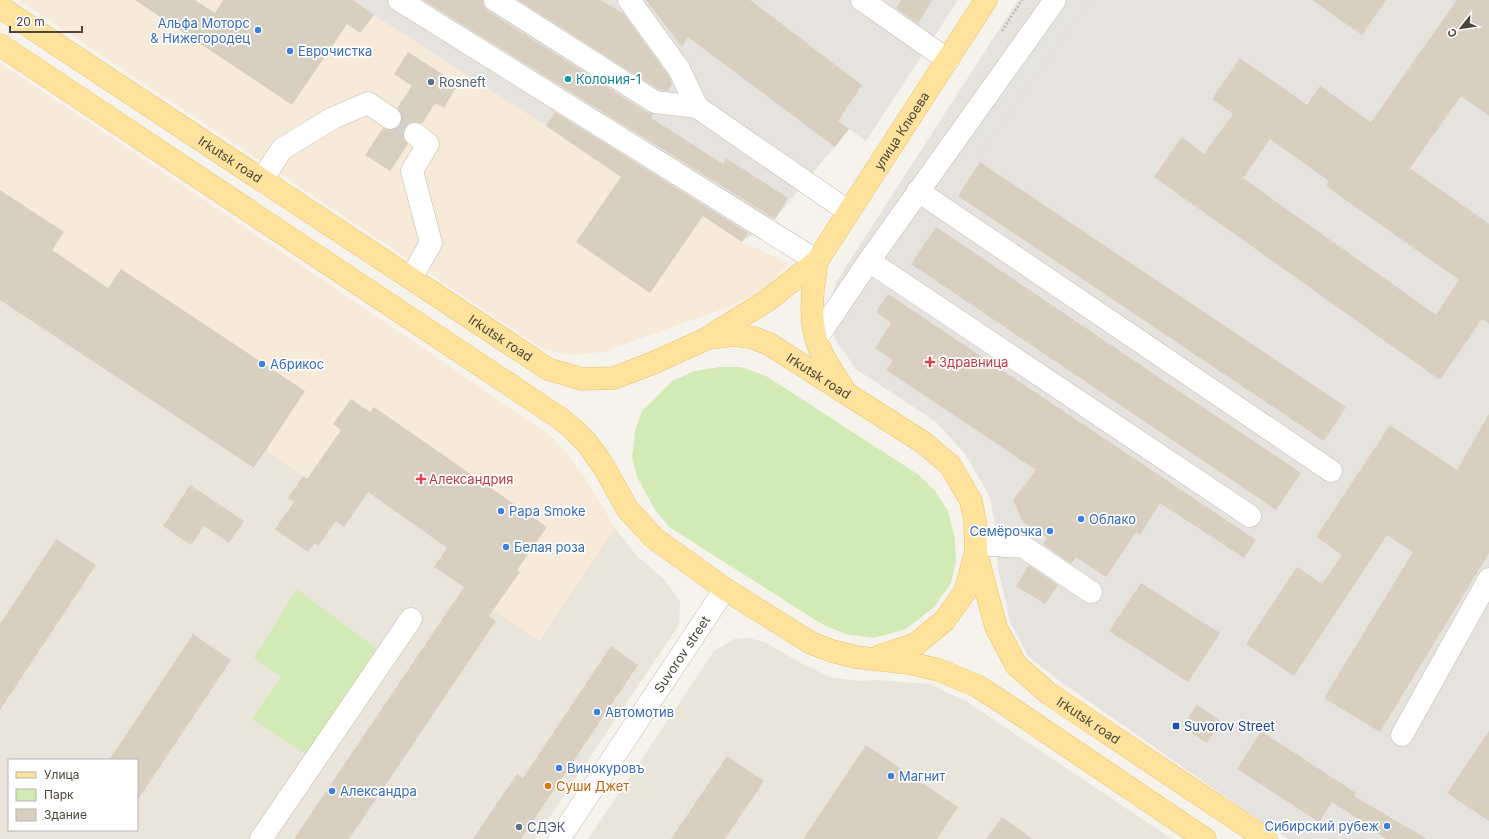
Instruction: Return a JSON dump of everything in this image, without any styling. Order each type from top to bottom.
[{"type":"main road","name":"улица Клюева","points":[[708,338],[768,300],[817,261],[986,0]]},
{"type":"main road","name":"Irkutsk road","points":[[8,6],[262,180],[548,369],[582,379],[614,378],[653,363],[708,338],[734,335],[754,338],[769,344],[924,444],[950,465],[971,501],[975,521],[976,548],[996,627],[1016,665],[1048,693],[1266,839]]},
{"type":"main road","name":"Irkutsk road","points":[[0,45],[558,417],[587,443],[604,467],[628,510],[654,538],[725,589],[811,643],[838,653],[856,657],[909,663],[939,670],[977,686],[1205,839]]},
{"type":"main road","name":"улица Клюева","points":[[817,261],[812,305],[812,319],[816,339],[822,354],[847,394]]},
{"type":"main road","name":"Irkutsk road","points":[[875,658],[916,644],[944,621],[965,592],[976,548]]},
{"type":"street","points":[[399,0],[817,261]]},
{"type":"street","points":[[495,0],[655,102],[697,107],[849,212]]},
{"type":"street","points":[[629,0],[679,69],[697,107]]},
{"type":"street","points":[[862,0],[948,60]]},
{"type":"street","points":[[816,339],[918,191],[1055,0]]},
{"type":"street","points":[[262,180],[282,149],[333,118],[368,103],[390,118]]},
{"type":"street","points":[[411,278],[431,243],[412,172],[428,144],[415,134]]},
{"type":"street","points":[[918,191],[1332,471]]},
{"type":"street","points":[[869,261],[1250,516]]},
{"type":"street","points":[[976,548],[1024,547],[1091,592]]},
{"type":"street","points":[[1402,735],[1489,579]]},
{"type":"street","name":"Suvorov street","points":[[559,839],[725,589]]},
{"type":"street","points":[[261,839],[411,619]]},
{"type":"shaded area","points":[[19,0],[314,0],[374,15],[546,126],[655,200],[663,189],[742,242],[789,263],[767,287],[731,306],[603,352],[572,355],[543,349]]},
{"type":"shaded area","points":[[314,0],[958,0],[866,141],[849,129],[775,219],[742,242],[703,216],[656,200],[546,126],[374,15],[360,33]]},
{"type":"shaded area","points":[[1018,0],[1489,0],[1489,839],[1288,839],[1057,679],[1028,656],[1010,622],[997,563],[996,531],[990,497],[965,454],[936,422],[856,369],[835,339],[827,312],[836,282]]},
{"type":"shaded area","points":[[1040,0],[1089,0],[980,154],[948,135]]},
{"type":"shaded area","points":[[0,63],[307,269],[544,431],[567,453],[586,479],[615,528],[538,641],[476,596],[503,559],[322,458],[307,479],[266,451],[254,468],[217,443],[0,247]]},
{"type":"shaded area","points":[[0,247],[255,468],[266,451],[307,478],[322,458],[387,449],[539,641],[615,528],[637,556],[664,579],[680,601],[679,625],[535,839],[0,839]]},
{"type":"shaded area","points":[[749,638],[765,642],[797,661],[830,677],[857,681],[877,680],[930,684],[967,702],[1172,839],[588,839],[714,651],[734,639]]},
{"type":"green space","points":[[720,367],[741,367],[766,376],[919,475],[935,491],[948,511],[955,539],[956,560],[951,583],[934,607],[906,629],[874,638],[845,634],[822,624],[669,527],[654,508],[637,477],[632,457],[635,431],[642,411],[672,381],[695,371]]},
{"type":"green space","points":[[297,589],[377,649],[306,754],[252,719],[281,677],[254,658]]},
{"type":"building","points":[[135,0],[195,0],[215,13],[223,0],[353,0],[374,15],[360,33],[347,24],[292,105]]},
{"type":"building","name":"Колония-1","points":[[423,0],[483,0],[484,6],[488,11],[648,113],[653,114],[651,118],[723,164],[726,158],[788,198],[775,219]]},
{"type":"building","points":[[518,0],[601,0],[624,14],[668,75],[672,84],[668,91],[659,90]]},
{"type":"building","points":[[646,0],[750,0],[862,85],[838,121],[849,129],[835,147],[688,37],[682,47]]},
{"type":"building","points":[[901,0],[932,0],[918,24],[896,8]]},
{"type":"building","points":[[1312,0],[1386,0],[1362,35]]},
{"type":"building","points":[[1457,0],[1489,0],[1489,116],[1461,96],[1410,168],[1489,224],[1489,324],[1482,319],[1440,380],[1154,177],[1182,137],[1204,154],[1233,114],[1212,99],[1240,58],[1307,105],[1320,86],[1371,122]],"holes":[[[1270,139],[1329,181],[1326,186],[1459,280],[1436,315],[1243,178]]]},
{"type":"building","points":[[408,52],[458,84],[444,108],[435,103],[422,124],[411,122],[405,126],[403,138],[408,144],[390,171],[365,155],[383,128],[389,130],[395,129],[400,125],[402,119],[401,113],[397,108],[412,86],[394,74]]},
{"type":"building","points":[[555,112],[748,233],[742,242],[703,216],[650,293],[576,242],[621,177],[546,126]]},
{"type":"building","points":[[980,162],[1346,407],[1324,441],[958,196]]},
{"type":"building","points":[[0,190],[64,232],[52,250],[108,288],[121,269],[305,391],[254,468],[0,300]]},
{"type":"building","points":[[936,227],[1301,473],[1276,510],[911,264]]},
{"type":"building","points":[[888,294],[1256,540],[1244,558],[1160,503],[1140,535],[1136,532],[1106,577],[1076,557],[1071,564],[1043,544],[1047,538],[1023,522],[1013,500],[1036,470],[886,370],[893,360],[875,348],[891,323],[876,312]]},
{"type":"building","points":[[351,399],[370,412],[374,407],[547,527],[517,570],[520,572],[489,616],[496,621],[349,839],[294,839],[464,587],[434,567],[447,548],[368,492],[344,527],[336,521],[318,546],[315,543],[308,552],[275,529],[294,502],[288,498],[303,476],[307,479],[341,430],[333,424]]},
{"type":"building","points":[[1489,414],[1489,553],[1380,732],[1324,698],[1413,552],[1387,535],[1294,676],[1246,644],[1297,567],[1322,584],[1342,555],[1316,537],[1390,425],[1457,470]]},
{"type":"building","points":[[190,485],[244,521],[229,543],[204,526],[191,545],[163,526]]},
{"type":"building","points":[[56,539],[96,565],[0,710],[0,624]]},
{"type":"building","points":[[1029,565],[1058,585],[1045,604],[1016,586]]},
{"type":"building","points":[[1141,583],[1220,633],[1188,682],[1109,631]]},
{"type":"building","points":[[193,634],[231,660],[138,800],[138,759],[110,759]]},
{"type":"building","points":[[611,646],[638,665],[521,839],[473,839],[517,774],[523,778]]},
{"type":"building","points":[[1197,705],[1221,721],[1207,743],[1182,727]]},
{"type":"building","points":[[1261,731],[1356,793],[1354,796],[1427,839],[1386,839],[1332,802],[1319,822],[1237,769]]},
{"type":"building","points":[[1489,731],[1489,821],[1447,793]]},
{"type":"building","points":[[866,745],[958,807],[937,839],[803,839]]},
{"type":"building","points":[[727,756],[764,781],[725,839],[671,839]]},
{"type":"building","points":[[1002,817],[1033,839],[986,839]]},
{"type":"tunnel","points":[[390,118],[415,134]]},
{"type":"place","name":"Альфа Моторс & Нижегородец","points":[[258,30]]},
{"type":"place","name":"Еврочистка","points":[[290,51]]},
{"type":"place","name":"Колония-1","points":[[568,79]]},
{"type":"place","name":"Rosneft","points":[[431,82]]},
{"type":"place","name":"Здравница","points":[[930,362]]},
{"type":"place","name":"Абрикос","points":[[262,364]]},
{"type":"place","name":"Александрия","points":[[421,479]]},
{"type":"place","name":"Papa Smoke","points":[[501,511]]},
{"type":"place","name":"Облако","points":[[1081,519]]},
{"type":"place","name":"Cемёрочка","points":[[1050,531]]},
{"type":"place","name":"Белая роза","points":[[506,547]]},
{"type":"place","name":"Автомотив","points":[[597,712]]},
{"type":"place","name":"Suvorov Street","points":[[1176,726]]},
{"type":"place","name":"Винокуровъ","points":[[559,768]]},
{"type":"place","name":"Магнит","points":[[891,776]]},
{"type":"place","name":"Суши Джет","points":[[548,786]]},
{"type":"place","name":"Александра","points":[[332,791]]},
{"type":"place","name":"Сибирский рубеж","points":[[1387,826]]},
{"type":"place","name":"СДЭК","points":[[519,827]]}]
